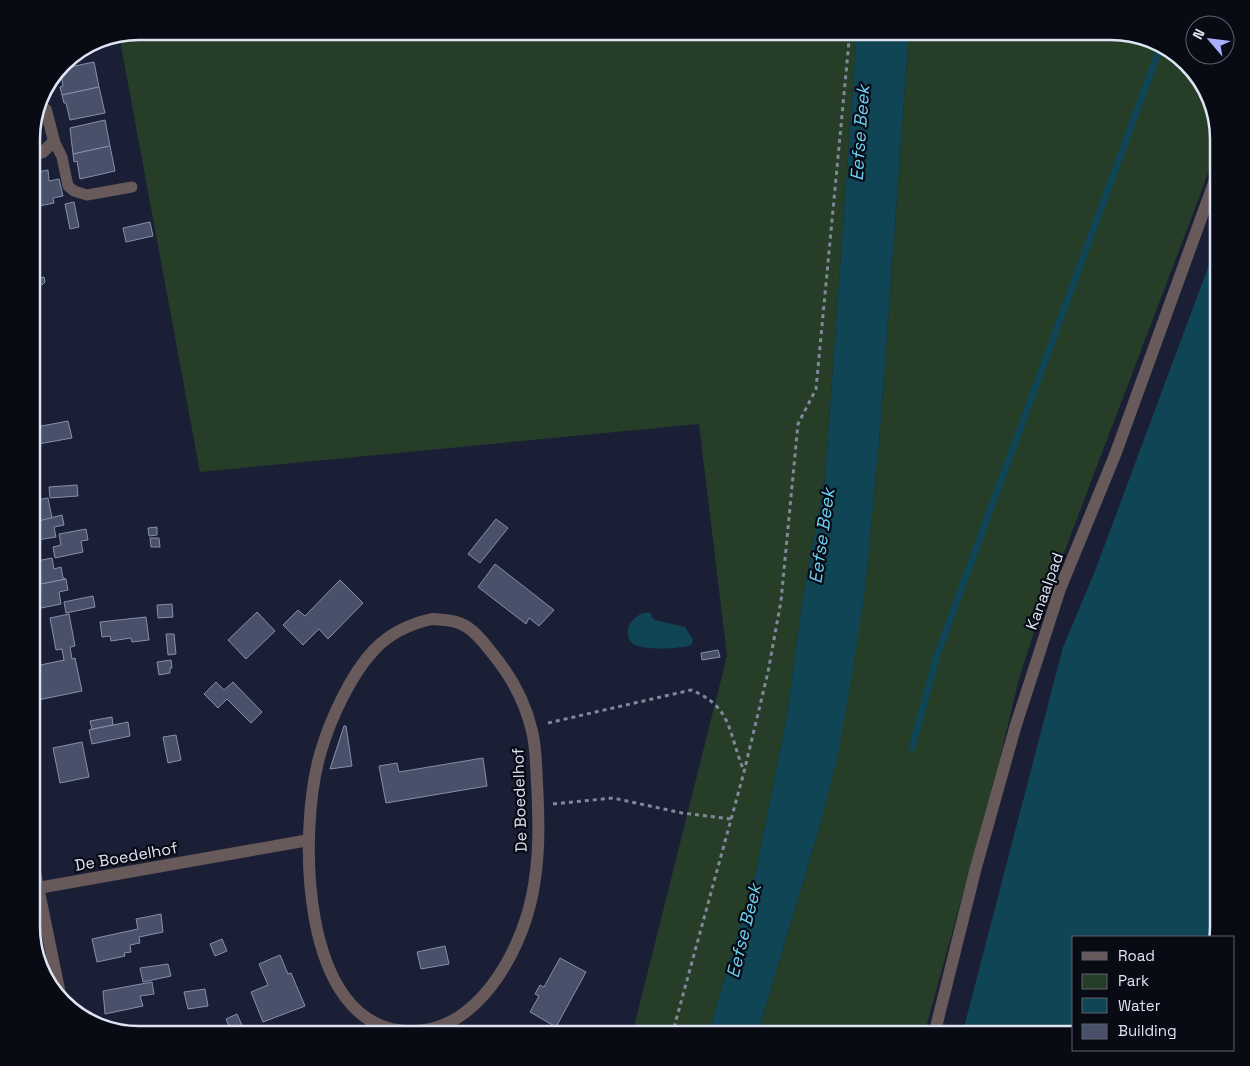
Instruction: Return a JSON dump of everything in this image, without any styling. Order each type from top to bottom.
[{"type":"street","points":[[40,153],[54,141],[46,110],[44,110]]},
{"type":"street","name":"Kanaalpad","points":[[936,1026],[975,871],[1015,728],[1060,589],[1115,455],[1210,194]]},
{"type":"street","name":"De Boedelhof","points":[[385,1026],[371,1020],[355,1009],[346,998],[323,953],[314,920],[309,887],[309,840],[312,795],[320,752],[337,710],[372,651],[393,634],[411,624],[432,619],[454,621],[468,627],[480,638],[504,667],[517,687],[530,723],[535,753],[540,836],[532,898],[520,932],[507,960],[488,992],[463,1016],[441,1026]]},
{"type":"street","name":"De Boedelhof","points":[[40,888],[309,840]]},
{"type":"street","points":[[40,898],[58,983]]},
{"type":"lane","points":[[54,141],[62,157],[68,186],[74,191],[87,195],[132,187]]},
{"type":"path","points":[[674,1026],[744,772],[768,672],[781,601],[798,424],[816,389],[849,40]]},
{"type":"path","points":[[530,723],[550,723],[690,690],[707,697],[726,716],[744,772]]},
{"type":"path","points":[[538,808],[585,799],[613,798],[682,814],[731,819]]},
{"type":"green space","points":[[132,40],[856,40],[825,479],[803,597],[786,722],[756,872],[711,1026],[634,1026],[727,656],[699,424],[200,472],[120,42]]},
{"type":"green space","points":[[908,40],[1111,40],[1137,43],[1161,53],[1176,64],[1190,79],[1205,107],[1210,132],[1210,166],[1035,629],[1019,679],[999,762],[926,1026],[760,1026],[819,829],[865,590],[880,430]]},
{"type":"water","name":"Eefse Beek","points":[[856,40],[908,40],[880,430],[865,590],[837,759],[819,829],[760,1026],[711,1026],[756,872],[786,722],[803,597],[825,479]]},
{"type":"water","points":[[1210,262],[1209,936],[1072,936],[1072,1026],[964,1026],[1063,647],[1095,571]]},
{"type":"water","points":[[645,613],[651,613],[655,620],[685,627],[693,640],[691,645],[670,648],[636,646],[629,638],[628,629],[636,617]]},
{"type":"building","points":[[94,62],[99,87],[62,95],[60,87],[63,86],[62,78],[71,67]]},
{"type":"building","points":[[99,87],[105,113],[70,120],[62,95]]},
{"type":"building","points":[[105,120],[110,146],[73,154],[70,128]]},
{"type":"building","points":[[110,146],[115,171],[80,179],[77,161],[74,162],[73,154]]},
{"type":"building","points":[[48,170],[49,181],[59,179],[63,196],[53,198],[54,203],[40,206],[40,171]]},
{"type":"building","points":[[74,202],[79,227],[70,229],[65,204]]},
{"type":"building","points":[[150,222],[153,236],[126,242],[123,228]]},
{"type":"building","points":[[44,277],[45,282],[42,285],[40,285],[40,278]]},
{"type":"building","points":[[68,421],[72,438],[40,444],[40,426]]},
{"type":"building","points":[[77,485],[78,496],[50,498],[49,487]]},
{"type":"building","points":[[48,498],[52,518],[40,521],[40,499]]},
{"type":"building","points":[[62,515],[64,525],[54,527],[56,537],[40,540],[40,521]]},
{"type":"building","points":[[496,519],[508,528],[480,563],[468,554]]},
{"type":"building","points":[[157,527],[157,535],[149,536],[148,528]]},
{"type":"building","points":[[86,529],[88,540],[81,541],[83,552],[55,558],[53,547],[61,545],[59,534]]},
{"type":"building","points":[[150,538],[159,538],[160,547],[151,547]]},
{"type":"building","points":[[52,558],[54,569],[61,567],[63,578],[66,579],[40,584],[40,560]]},
{"type":"building","points":[[495,564],[554,610],[539,626],[529,618],[526,624],[478,587]]},
{"type":"building","points":[[66,579],[68,590],[59,592],[61,604],[40,608],[40,584]]},
{"type":"building","points":[[340,580],[363,603],[328,639],[319,629],[303,645],[283,625],[298,610],[305,616]]},
{"type":"building","points":[[93,596],[95,607],[66,613],[64,602]]},
{"type":"building","points":[[172,604],[173,617],[158,618],[157,605]]},
{"type":"building","points":[[257,612],[275,631],[246,659],[228,640]]},
{"type":"building","points":[[69,614],[75,646],[70,647],[72,659],[75,658],[82,691],[40,700],[40,665],[64,660],[62,649],[56,650],[50,618]]},
{"type":"building","points":[[146,617],[149,640],[132,642],[131,638],[111,641],[110,636],[102,637],[100,622]]},
{"type":"building","points":[[166,634],[174,634],[176,654],[168,655]]},
{"type":"building","points":[[718,650],[720,657],[702,660],[701,653]]},
{"type":"building","points":[[171,660],[172,668],[170,668],[170,673],[159,675],[157,662]]},
{"type":"building","points":[[216,682],[224,690],[233,682],[262,712],[251,723],[227,699],[218,708],[204,694]]},
{"type":"building","points":[[112,717],[113,725],[92,729],[90,721]]},
{"type":"building","points":[[128,722],[130,736],[92,744],[89,730]]},
{"type":"building","points":[[344,726],[346,726],[352,766],[330,769]]},
{"type":"building","points":[[176,735],[181,760],[168,763],[163,737]]},
{"type":"building","points":[[82,742],[89,777],[60,783],[53,748]]},
{"type":"building","points":[[483,758],[487,786],[386,803],[379,766],[397,763],[399,772]]},
{"type":"building","points":[[161,914],[163,932],[139,937],[140,943],[130,945],[131,952],[124,953],[125,956],[97,962],[92,939],[138,929],[136,919]]},
{"type":"building","points":[[222,939],[227,951],[215,956],[210,944]]},
{"type":"building","points":[[445,946],[449,964],[421,969],[417,952]]},
{"type":"building","points":[[280,955],[288,974],[291,973],[305,1006],[263,1022],[251,992],[268,985],[259,964]]},
{"type":"building","points":[[560,958],[586,972],[557,1026],[530,1012],[539,996],[535,994],[540,985],[544,987]]},
{"type":"building","points":[[168,964],[171,976],[143,982],[140,968]]},
{"type":"building","points":[[152,982],[154,994],[140,996],[143,1006],[105,1014],[103,991]]},
{"type":"building","points":[[205,989],[208,1006],[188,1009],[184,992]]},
{"type":"building","points":[[237,1014],[242,1026],[229,1026],[226,1019]]},
{"type":"waterway","points":[[912,748],[937,655],[1159,52]]}]
